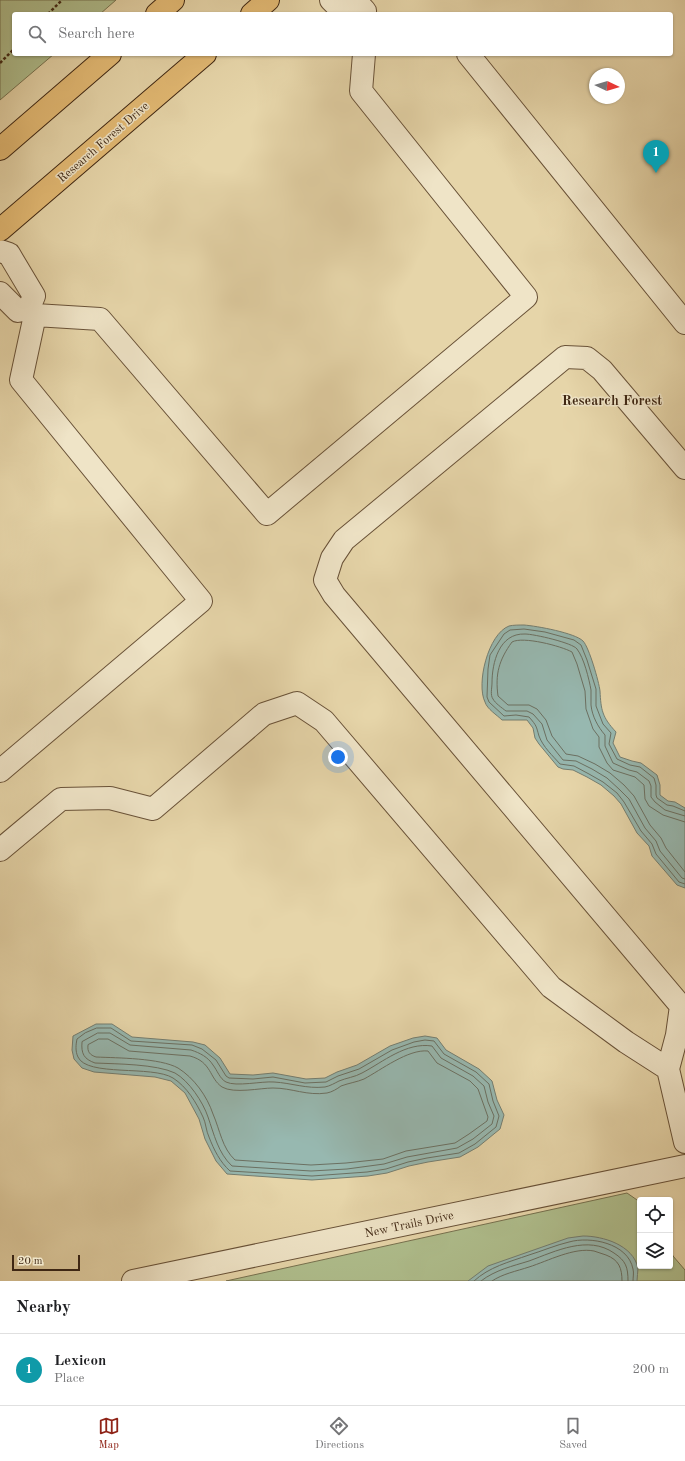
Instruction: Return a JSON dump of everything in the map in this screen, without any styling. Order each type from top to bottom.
[{"type":"main road","points":[[159,12],[173,0]]},
{"type":"main road","points":[[254,12],[268,0]]},
{"type":"main road","points":[[0,149],[108,56]]},
{"type":"main road","name":"Research Forest Drive","points":[[0,230],[203,56]]},
{"type":"street","points":[[331,0],[343,12]]},
{"type":"street","points":[[356,0],[365,12]]},
{"type":"street","points":[[0,293],[18,311],[100,319],[267,514],[526,297],[361,91],[364,56]]},
{"type":"street","points":[[470,56],[685,323]]},
{"type":"street","points":[[0,251],[9,254],[34,296],[21,380],[201,601],[0,771]]},
{"type":"street","points":[[685,468],[602,370],[587,358],[565,357],[344,540],[332,558],[326,580],[334,595],[681,1006],[677,1035],[668,1069],[685,1142]]},
{"type":"street","points":[[0,850],[61,799],[110,798],[153,809],[264,714],[297,703],[324,722],[551,987],[626,1042],[668,1069]]},
{"type":"street","name":"New Trails Drive","points":[[133,1281],[685,1166]]},
{"type":"path","points":[[50,12],[62,0]]},
{"type":"path","points":[[0,63],[12,51]]},
{"type":"green space","points":[[0,0],[116,0],[102,12],[12,12],[12,56],[52,56],[0,100]]},
{"type":"green space","points":[[627,1193],[637,1200],[637,1269],[673,1269],[673,1256],[685,1270],[685,1281],[226,1281]]},
{"type":"water","points":[[524,625],[546,628],[572,635],[583,641],[591,657],[598,680],[603,713],[616,732],[613,743],[620,757],[641,763],[657,775],[660,785],[660,795],[668,801],[675,802],[685,808],[685,888],[677,885],[652,856],[649,846],[637,833],[621,804],[614,796],[601,785],[587,777],[573,770],[558,767],[535,738],[533,728],[527,720],[502,720],[486,705],[482,684],[483,672],[490,649],[495,639],[509,626]]},
{"type":"water","points":[[96,1024],[112,1024],[132,1037],[193,1042],[205,1045],[220,1058],[230,1074],[253,1075],[273,1073],[306,1079],[325,1078],[357,1065],[390,1046],[413,1038],[425,1036],[437,1038],[446,1050],[479,1069],[492,1081],[497,1100],[504,1115],[500,1129],[478,1147],[460,1157],[409,1166],[387,1173],[368,1176],[312,1180],[227,1174],[216,1161],[205,1139],[199,1119],[185,1093],[171,1081],[155,1077],[94,1072],[82,1068],[74,1059],[72,1050],[73,1036]]},
{"type":"water","points":[[591,1236],[616,1243],[630,1253],[635,1260],[638,1269],[637,1281],[468,1281],[488,1266],[568,1238]]},
{"type":"place","name":"Lexicon","points":[[656,173]]},
{"type":"district","name":"Research Forest","points":[[612,400]]}]
